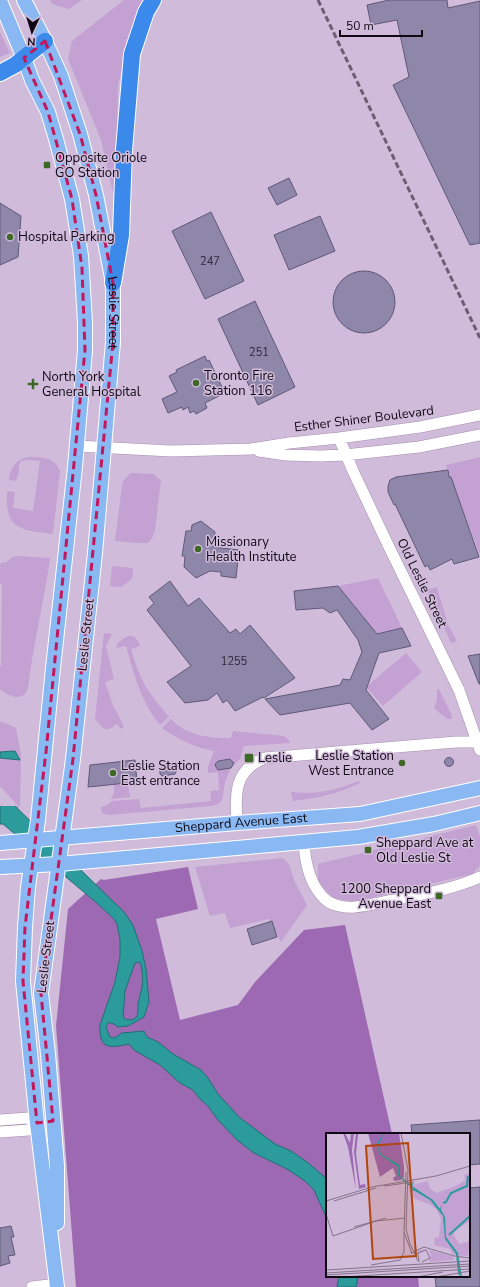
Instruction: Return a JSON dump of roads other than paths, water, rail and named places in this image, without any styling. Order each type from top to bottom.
[{"type":"highway","points":[[114,283],[121,235],[124,150],[132,54],[146,12],[153,0]]},
{"type":"highway","points":[[0,73],[15,65],[45,41]]},
{"type":"main road","name":"Leslie Street","points":[[24,0],[61,76],[80,134],[96,195],[114,283],[113,342],[95,553],[73,759],[41,993],[48,1054],[57,1166],[57,1285]]},
{"type":"main road","name":"Leslie Street","points":[[0,1],[32,80],[48,112],[72,199],[81,256],[85,322],[85,350],[46,752],[36,840],[31,866],[25,927],[23,981],[37,1123],[57,1285]]},
{"type":"main road","name":"Sheppard Avenue East","points":[[0,843],[360,814],[480,788]]},
{"type":"main road","name":"Sheppard Avenue East","points":[[0,867],[59,864],[358,837],[434,824],[480,813]]},
{"type":"street","name":"Esther Shiner Boulevard","points":[[76,446],[104,449],[171,451],[251,449],[420,427],[480,415]]},
{"type":"street","name":"Esther Shiner Boulevard","points":[[251,449],[286,455],[345,455],[419,447],[480,435]]},
{"type":"street","name":"Old Leslie Street","points":[[237,823],[235,800],[239,780],[249,767],[257,761],[265,758],[456,742],[479,746],[459,690],[345,455],[339,438]]},
{"type":"street","points":[[304,842],[304,854],[312,883],[327,901],[340,906],[355,908],[422,894],[469,882],[480,877]]},
{"type":"street","points":[[0,1120],[28,1118],[37,1123]]},
{"type":"street","points":[[0,1132],[29,1130],[37,1123],[53,1121]]},
{"type":"street","points":[[32,1287],[57,1285]]},
{"type":"railway","points":[[318,0],[480,338]]},
{"type":"place","name":"Opposite Oriole GO Station","points":[[47,165]]},
{"type":"place","name":"Hospital Parking","points":[[10,237]]},
{"type":"place","name":"Toronto Fire Station 116","points":[[196,383]]},
{"type":"place","name":"North York General Hospital","points":[[33,384]]},
{"type":"place","name":"Missionary Health Institute","points":[[198,549]]},
{"type":"place","name":"Leslie","points":[[249,758]]},
{"type":"place","name":"Leslie Station West Entrance","points":[[402,763]]},
{"type":"place","name":"Leslie Station East entrance","points":[[113,773]]},
{"type":"place","name":"Sheppard Ave at Old Leslie St","points":[[368,850]]},
{"type":"place","name":"1200 Sheppard Avenue East","points":[[439,896]]}]
